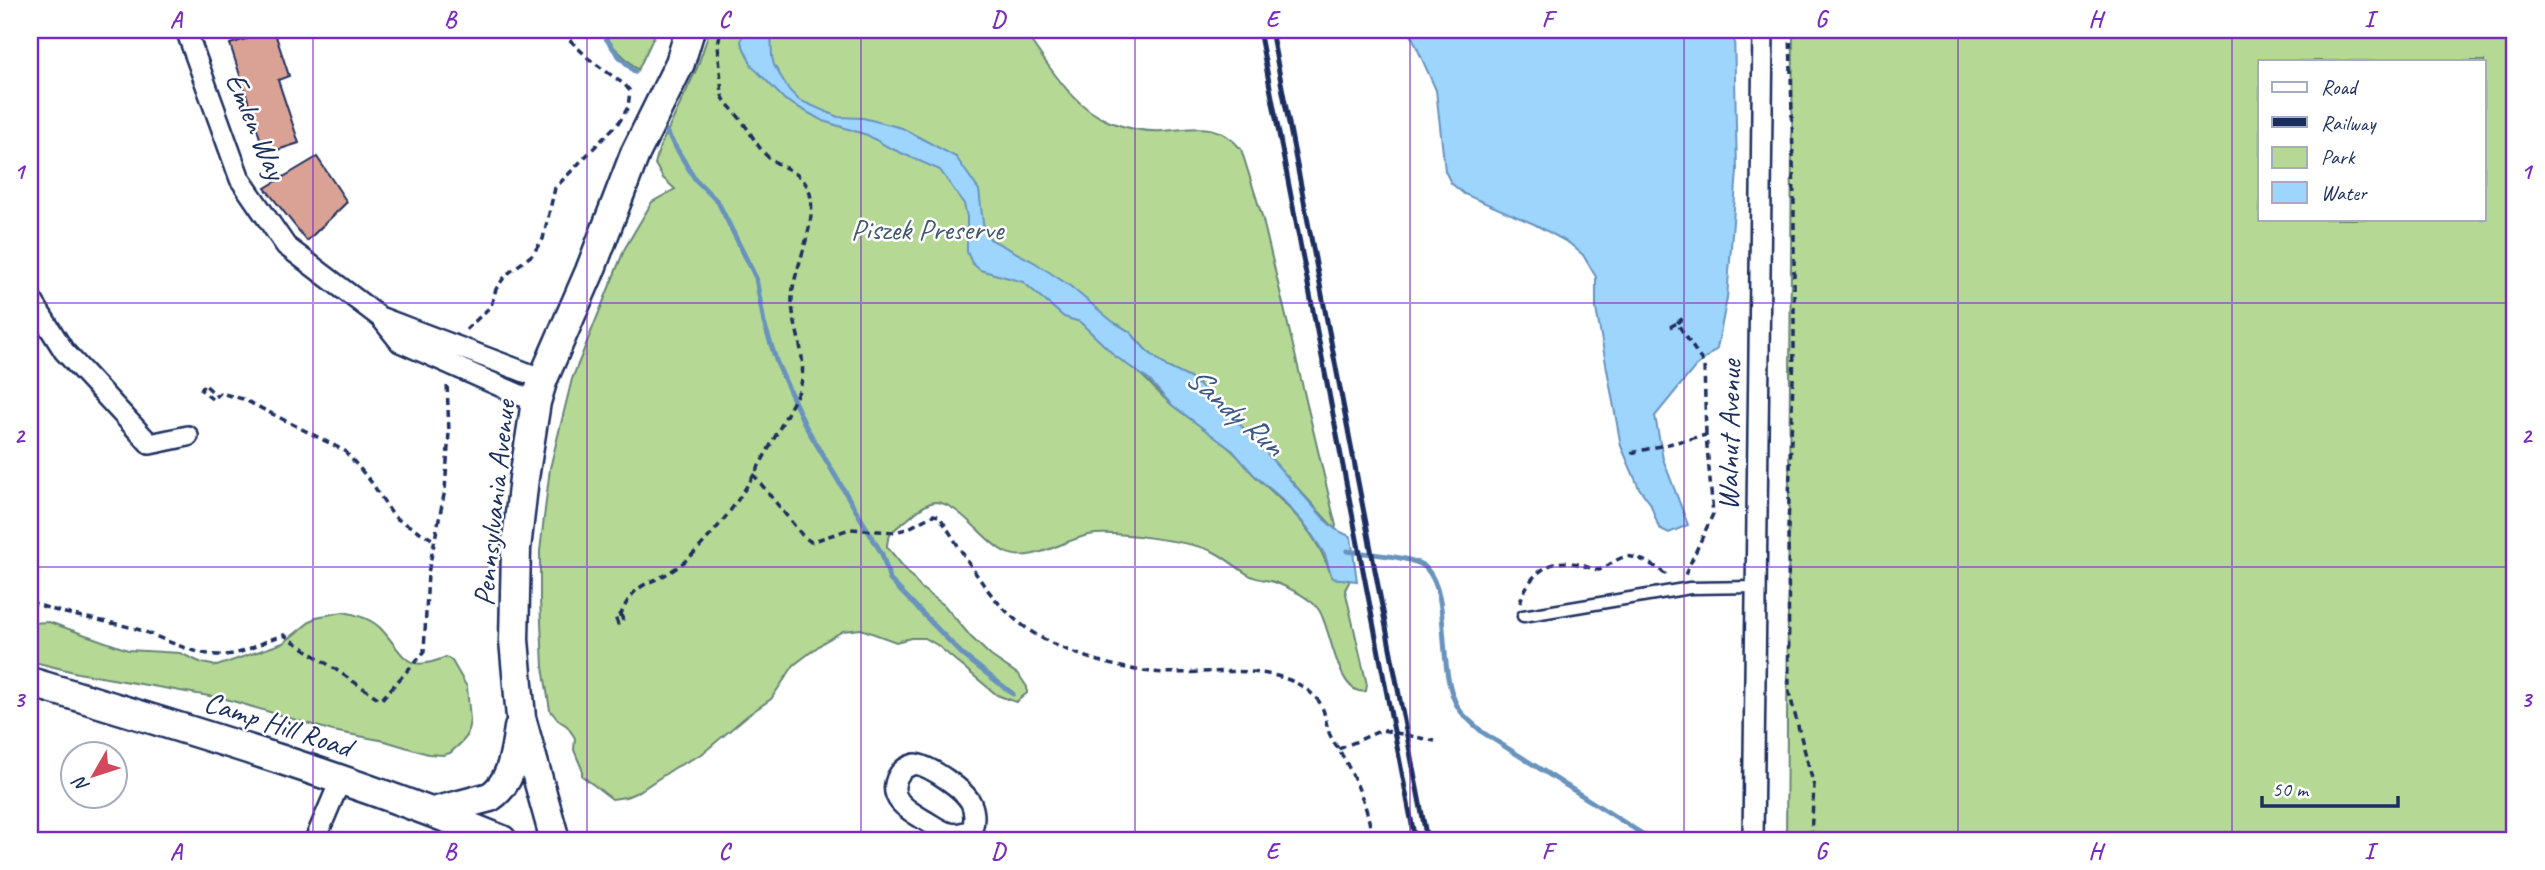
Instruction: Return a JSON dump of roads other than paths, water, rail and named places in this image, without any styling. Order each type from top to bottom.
[{"type":"main road","name":"Pennsylvania Avenue","points":[[555,840],[521,718],[514,640],[516,550],[524,478],[539,390],[590,271],[635,154],[680,64],[690,30]]},
{"type":"main road","name":"Camp Hill Road","points":[[30,682],[341,779],[502,840]]},
{"type":"main road","points":[[433,812],[490,797],[498,792],[513,764],[521,718]]},
{"type":"street","name":"Emlen Way","points":[[186,30],[240,179],[286,246],[381,318],[400,342],[451,365],[539,390]]},
{"type":"street","name":"Walnut Avenue","points":[[1753,838],[1763,30]]},
{"type":"street","points":[[30,297],[64,351],[150,444],[188,436]]},
{"type":"street","name":"Emlen Way","points":[[381,318],[458,345],[539,390]]},
{"type":"street","points":[[314,840],[341,779]]},
{"type":"lane","points":[[1523,616],[1681,590],[1757,587]]},
{"type":"water","points":[[743,30],[771,30],[774,65],[789,90],[799,100],[838,117],[863,118],[902,128],[956,157],[979,190],[983,223],[990,239],[1034,262],[1070,286],[1112,321],[1130,332],[1167,367],[1190,378],[1208,392],[1256,441],[1326,521],[1351,537],[1357,581],[1332,578],[1325,555],[1307,527],[1282,499],[1253,474],[1233,451],[1172,405],[1149,380],[1115,356],[1080,322],[1064,317],[1023,282],[980,270],[972,263],[967,252],[967,217],[964,204],[940,170],[867,135],[823,121],[785,100],[752,66],[741,42]]},
{"type":"water","points":[[1409,30],[1734,30],[1737,171],[1727,298],[1717,349],[1695,367],[1655,416],[1663,459],[1688,525],[1669,533],[1659,528],[1650,503],[1639,488],[1621,446],[1596,309],[1596,277],[1583,255],[1569,243],[1534,224],[1464,194],[1451,183],[1445,171],[1436,90]]},
{"type":"waterway","points":[[600,30],[618,55],[635,72]]},
{"type":"waterway","points":[[664,128],[695,179],[718,202],[756,278],[764,323],[777,363],[805,425],[882,554],[890,580],[963,655],[1013,694]]},
{"type":"waterway","name":"Sandy Run","points":[[1347,551],[1401,558],[1426,568],[1439,597],[1448,675],[1452,693],[1461,712],[1482,732],[1652,840]]},
{"type":"railway","points":[[1259,30],[1415,840]]},
{"type":"railway","points":[[1271,30],[1427,840]]},
{"type":"park label","name":"Piszek Preserve","points":[[927,229]]}]
